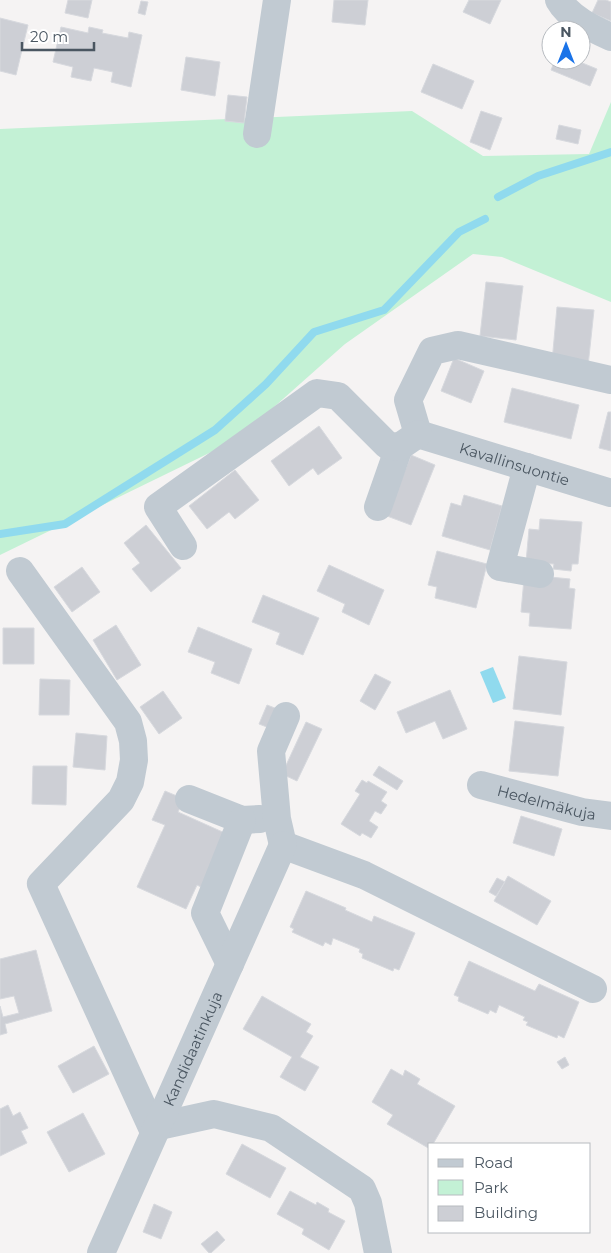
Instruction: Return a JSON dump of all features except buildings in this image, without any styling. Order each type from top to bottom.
[{"type":"street","points":[[257,134],[277,0]]},
{"type":"street","points":[[559,0],[562,6],[589,26],[611,37]]},
{"type":"street","points":[[378,507],[409,440],[408,400],[432,351],[458,344],[611,380]]},
{"type":"street","name":"Kavallinsuontie","points":[[184,546],[158,506],[316,393],[338,396],[387,445],[409,440],[527,467],[611,493]]},
{"type":"street","points":[[527,467],[500,567],[540,574]]},
{"type":"street","points":[[20,571],[128,722],[133,741],[134,760],[130,782],[121,800],[40,884],[156,1129],[214,1114],[271,1128],[362,1189],[368,1203],[378,1253]]},
{"type":"street","points":[[286,716],[271,751],[277,819],[283,845],[364,875],[593,989]]},
{"type":"street","name":"Hedelmäkuja","points":[[481,785],[582,812],[611,816]]},
{"type":"street","points":[[189,799],[242,820],[277,819]]},
{"type":"street","points":[[230,964],[205,913],[242,820]]},
{"type":"street","name":"Kandidaatinkuja","points":[[101,1253],[283,845]]},
{"type":"green space","points":[[611,102],[611,302],[502,257],[473,254],[345,344],[238,439],[0,555],[0,129],[412,111],[483,156],[589,154]]},
{"type":"water","points":[[493,667],[506,698],[493,703],[480,672]]},
{"type":"waterway","points":[[498,197],[538,176],[611,152]]},
{"type":"waterway","points":[[0,534],[65,524],[215,430],[266,384],[314,332],[384,310],[459,232],[485,219]]}]
